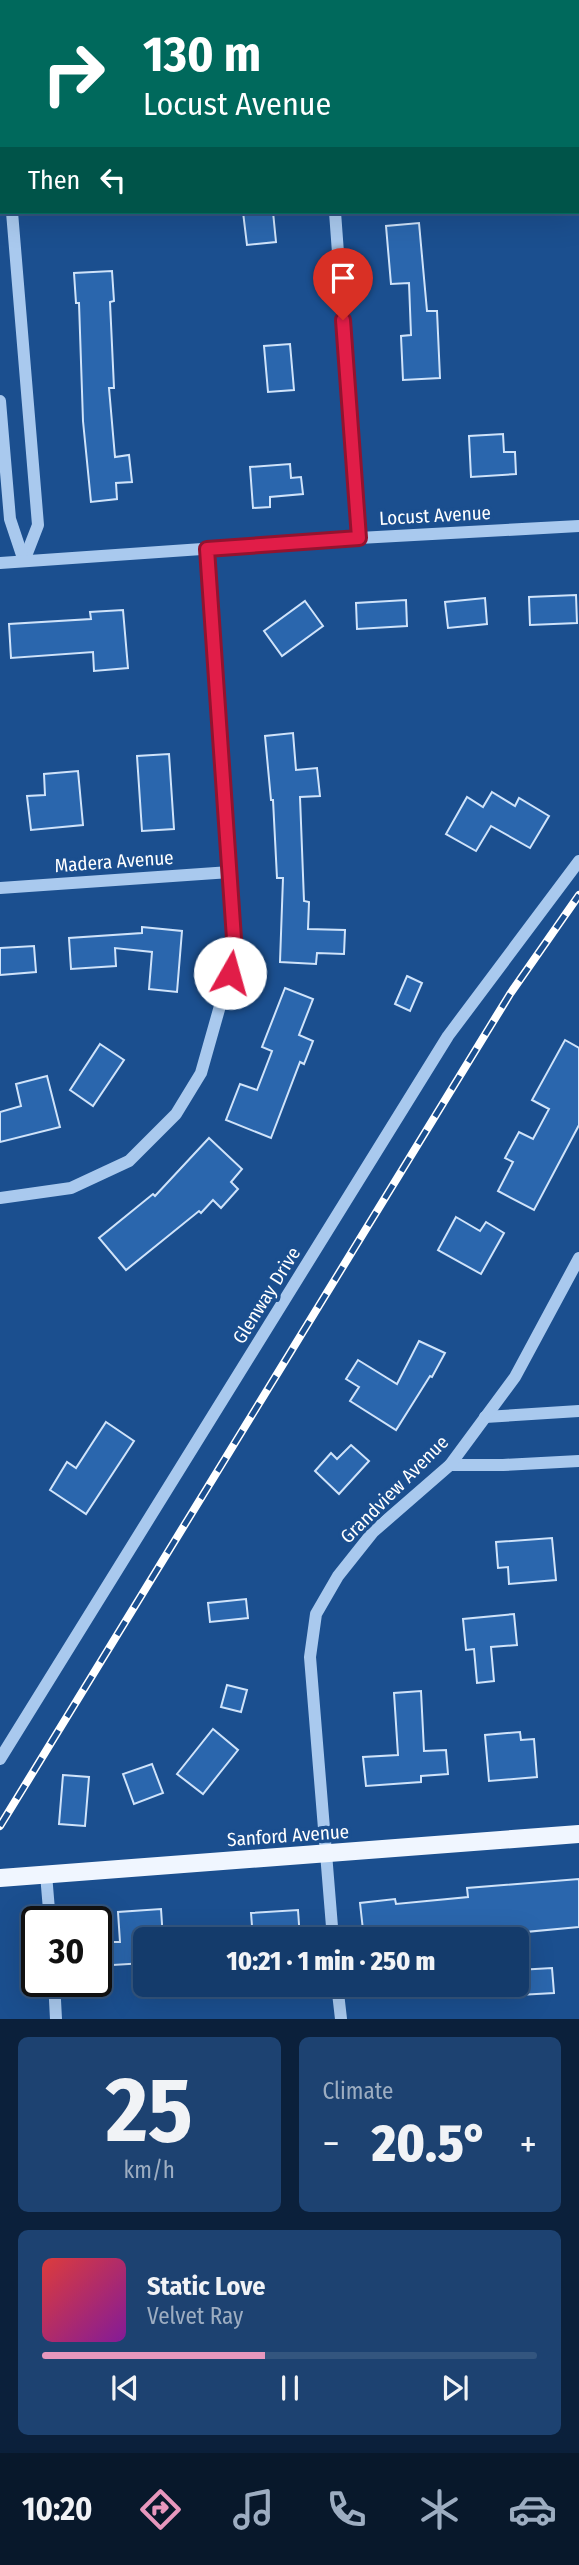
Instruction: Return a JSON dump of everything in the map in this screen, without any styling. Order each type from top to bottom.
[{"type":"main road","name":"Sanford Avenue","points":[[0,1878],[579,1834]]},
{"type":"street","points":[[12,214],[38,525],[24,561]]},
{"type":"street","points":[[334,214],[359,538]]},
{"type":"street","points":[[0,401],[10,519],[24,561]]},
{"type":"street","name":"Locust Avenue","points":[[0,563],[579,526]]},
{"type":"street","points":[[0,1198],[71,1188],[129,1161],[176,1114],[201,1073],[235,953],[207,549]]},
{"type":"street","name":"Glenway Drive","points":[[0,1759],[449,1037],[579,861]]},
{"type":"street","name":"Madera Avenue","points":[[0,888],[230,872]]},
{"type":"street","name":"Grandview Avenue","points":[[332,1927],[310,1657],[316,1614],[338,1576],[373,1532],[450,1465],[515,1377],[579,1258]]},
{"type":"street","points":[[485,1417],[579,1411]]},
{"type":"street","points":[[450,1465],[579,1461]]},
{"type":"street","points":[[46,1874],[49,1906]]},
{"type":"street","points":[[55,1997],[56,2019]]},
{"type":"street","points":[[338,1997],[341,2019]]},
{"type":"building","points":[[243,214],[273,214],[276,242],[247,245]]},
{"type":"building","points":[[419,223],[427,311],[437,311],[440,378],[403,380],[401,336],[411,335],[409,283],[391,284],[386,226]]},
{"type":"building","points":[[112,271],[114,301],[110,302],[114,388],[109,388],[115,457],[129,455],[132,482],[116,483],[117,499],[91,502],[83,421],[79,303],[76,303],[74,273]]},
{"type":"building","points":[[290,344],[294,390],[268,392],[264,346]]},
{"type":"building","points":[[503,434],[504,452],[515,452],[516,474],[471,477],[469,436]]},
{"type":"building","points":[[290,464],[291,478],[301,477],[303,494],[270,497],[270,507],[253,508],[250,467]]},
{"type":"building","points":[[576,595],[577,623],[530,625],[529,597]]},
{"type":"building","points":[[485,598],[487,624],[448,628],[445,602]]},
{"type":"building","points":[[406,600],[407,626],[357,629],[356,603]]},
{"type":"building","points":[[305,601],[323,626],[282,656],[264,631]]},
{"type":"building","points":[[123,610],[128,668],[94,671],[93,652],[11,658],[9,624],[91,619],[90,612]]},
{"type":"building","points":[[293,733],[296,770],[317,768],[320,796],[300,797],[304,901],[309,902],[308,929],[345,930],[344,954],[317,953],[316,964],[280,962],[283,878],[277,878],[273,800],[265,736]]},
{"type":"building","points":[[169,754],[174,829],[142,831],[137,756]]},
{"type":"building","points":[[78,771],[83,825],[31,830],[27,796],[45,795],[44,774]]},
{"type":"building","points":[[492,792],[515,806],[519,798],[549,816],[530,848],[491,826],[476,851],[446,834],[467,797],[483,807]]},
{"type":"building","points":[[142,927],[182,931],[177,992],[149,989],[152,952],[115,948],[116,966],[71,969],[69,938],[142,933]]},
{"type":"building","points":[[34,946],[36,972],[0,975],[0,948]]},
{"type":"building","points":[[407,976],[422,983],[410,1011],[395,1004]]},
{"type":"building","points":[[285,988],[313,999],[299,1035],[313,1041],[304,1064],[300,1062],[271,1138],[226,1120],[240,1084],[257,1090],[272,1051],[262,1047]]},
{"type":"building","points":[[565,1040],[579,1048],[579,1125],[534,1210],[498,1191],[513,1162],[505,1158],[519,1132],[533,1139],[549,1109],[532,1100]]},
{"type":"building","points":[[100,1044],[124,1060],[93,1106],[70,1090]]},
{"type":"building","points":[[47,1076],[60,1127],[0,1142],[0,1112],[21,1106],[16,1084]]},
{"type":"building","points":[[209,1138],[242,1169],[231,1182],[238,1189],[221,1208],[213,1200],[201,1213],[199,1211],[126,1270],[99,1238],[153,1194],[155,1196]]},
{"type":"building","points":[[456,1217],[480,1231],[486,1222],[504,1233],[481,1274],[438,1250]]},
{"type":"building","points":[[419,1341],[445,1353],[396,1430],[350,1401],[359,1387],[346,1379],[358,1360],[397,1384]]},
{"type":"building","points":[[106,1422],[134,1441],[86,1514],[50,1490],[67,1462],[76,1468]]},
{"type":"building","points":[[351,1445],[369,1461],[339,1494],[315,1471],[331,1453],[337,1459]]},
{"type":"building","points":[[552,1538],[556,1580],[509,1584],[508,1567],[498,1568],[496,1542]]},
{"type":"building","points":[[246,1599],[248,1618],[210,1622],[208,1603]]},
{"type":"building","points":[[514,1614],[517,1645],[491,1647],[494,1681],[477,1683],[474,1649],[466,1650],[463,1619]]},
{"type":"building","points":[[227,1685],[247,1690],[241,1712],[221,1707]]},
{"type":"building","points":[[421,1691],[424,1751],[446,1750],[448,1774],[421,1776],[421,1782],[366,1786],[363,1757],[398,1755],[394,1693]]},
{"type":"building","points":[[213,1729],[238,1750],[203,1794],[177,1774]]},
{"type":"building","points":[[520,1732],[521,1740],[534,1739],[537,1777],[489,1781],[485,1735]]},
{"type":"building","points":[[152,1764],[163,1793],[134,1804],[123,1774]]},
{"type":"building","points":[[63,1775],[89,1777],[85,1826],[59,1824]]},
{"type":"building","points":[[579,1879],[579,1927],[529,1932],[529,1927],[363,1927],[360,1903],[395,1899],[396,1904],[468,1897],[467,1888]]},
{"type":"building","points":[[161,1909],[162,1927],[133,1927],[133,1964],[113,1965],[112,1942],[120,1942],[118,1912]]},
{"type":"building","points":[[298,1910],[299,1927],[252,1927],[251,1913]]},
{"type":"building","points":[[552,1968],[554,1993],[529,1994],[529,1969]]},
{"type":"railway","points":[[0,1826],[510,994],[579,895]]},
{"type":"route","points":[[230,973],[235,953],[207,549],[359,538],[343,320]]}]
